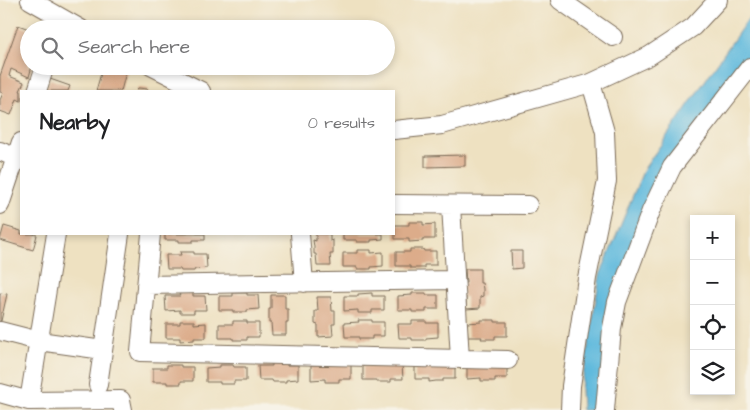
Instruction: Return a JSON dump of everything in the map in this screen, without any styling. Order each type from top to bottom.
[{"type":"street","points":[[30,0],[65,20]]},
{"type":"street","points":[[560,0],[613,37]]},
{"type":"street","points":[[395,130],[442,125],[591,83],[649,56],[693,27],[718,0]]},
{"type":"street","points":[[605,410],[612,328],[617,302],[651,211],[672,167],[750,67]]},
{"type":"street","points":[[37,90],[42,75]]},
{"type":"street","points":[[169,75],[199,90]]},
{"type":"street","points":[[570,410],[571,386],[587,278],[607,181],[605,132],[591,83]]},
{"type":"street","points":[[0,205],[15,153]]},
{"type":"street","points":[[395,204],[528,205]]},
{"type":"street","points":[[451,205],[460,359]]},
{"type":"street","points":[[29,401],[56,235]]},
{"type":"street","points":[[98,385],[120,235]]},
{"type":"street","points":[[151,235],[140,352],[508,360]]},
{"type":"street","points":[[300,235],[304,283]]},
{"type":"street","points":[[146,285],[455,280]]},
{"type":"street","points":[[0,331],[39,340],[104,350]]},
{"type":"street","points":[[0,393],[29,401],[121,400],[122,410]]},
{"type":"water","points":[[750,16],[750,54],[663,176],[630,252],[601,410],[582,410],[581,388],[600,275],[644,169]]},
{"type":"building","points":[[18,25],[20,26],[20,73],[11,69],[9,76],[24,82],[20,90],[20,100],[17,99],[11,115],[0,111],[0,100],[3,93],[0,92],[0,76]]},
{"type":"building","points":[[100,75],[125,75],[121,90],[96,90]]},
{"type":"building","points":[[50,79],[70,86],[68,90],[45,90]]},
{"type":"building","points":[[138,88],[148,89],[148,90],[137,90]]},
{"type":"building","points":[[465,155],[465,166],[425,167],[425,156]]},
{"type":"building","points":[[409,222],[423,222],[423,225],[435,224],[435,239],[409,242],[409,239],[395,239],[395,225],[409,225]]},
{"type":"building","points":[[4,226],[20,231],[20,235],[37,235],[33,250],[0,240]]},
{"type":"building","points":[[165,235],[205,235],[205,240],[193,240],[193,242],[165,240]]},
{"type":"building","points":[[316,235],[330,235],[330,241],[333,240],[333,254],[330,254],[331,266],[317,266],[313,240],[316,241]]},
{"type":"building","points":[[343,235],[383,235],[383,239],[371,240],[371,242],[343,240]]},
{"type":"building","points":[[410,249],[436,251],[436,265],[424,265],[424,268],[396,266],[396,252],[410,252]]},
{"type":"building","points":[[357,250],[371,250],[371,253],[383,252],[383,266],[371,267],[371,269],[343,267],[343,253],[357,253]]},
{"type":"building","points":[[511,251],[522,251],[522,268],[512,269]]},
{"type":"building","points":[[180,252],[206,254],[207,268],[195,269],[194,271],[167,269],[166,255],[181,255]]},
{"type":"building","points":[[465,269],[480,269],[480,283],[482,283],[483,296],[480,297],[480,308],[466,309],[466,297],[463,297],[463,283],[466,283]]},
{"type":"building","points":[[0,293],[7,294],[1,321],[0,321]]},
{"type":"building","points":[[193,293],[193,296],[205,296],[206,310],[194,310],[194,313],[180,313],[180,310],[166,311],[165,296],[180,296],[179,294]]},
{"type":"building","points":[[233,293],[258,295],[259,309],[247,310],[247,312],[219,310],[219,296],[233,296]]},
{"type":"building","points":[[372,293],[372,296],[384,296],[384,310],[372,310],[372,313],[358,313],[358,310],[344,311],[344,296]]},
{"type":"building","points":[[412,293],[438,295],[438,309],[426,309],[426,312],[398,310],[398,296],[412,295]]},
{"type":"building","points":[[271,295],[285,295],[285,309],[288,309],[286,335],[272,335],[271,323],[269,323]]},
{"type":"building","points":[[317,297],[331,297],[332,311],[335,311],[335,324],[332,324],[333,336],[318,337],[318,325],[315,324],[315,311],[318,311]]},
{"type":"building","points":[[358,320],[384,322],[384,336],[372,336],[372,339],[345,337],[344,323],[359,322]]},
{"type":"building","points":[[481,320],[507,322],[507,336],[495,336],[495,339],[468,337],[467,323],[481,322]]},
{"type":"building","points":[[180,321],[194,321],[194,324],[206,323],[206,338],[180,341],[180,338],[166,338],[166,324],[180,324]]},
{"type":"building","points":[[233,321],[259,323],[259,337],[247,337],[247,340],[219,338],[219,324],[233,324]]},
{"type":"building","points":[[412,321],[438,323],[438,337],[426,338],[426,340],[399,338],[398,324],[412,324]]},
{"type":"building","points":[[272,363],[298,365],[298,379],[286,380],[286,382],[259,380],[258,366],[272,366]]},
{"type":"building","points":[[325,363],[351,365],[351,379],[339,379],[339,382],[325,382],[325,379],[311,380],[311,365],[325,365]]},
{"type":"building","points":[[455,364],[455,379],[429,382],[429,379],[415,379],[415,365]]},
{"type":"building","points":[[507,364],[507,378],[495,378],[495,381],[481,381],[481,378],[467,379],[467,365]]},
{"type":"building","points":[[167,365],[193,367],[193,381],[181,381],[181,384],[153,382],[153,368],[167,368]]},
{"type":"building","points":[[220,365],[246,367],[246,381],[234,381],[234,384],[206,382],[206,368],[220,367]]},
{"type":"building","points":[[402,365],[403,379],[391,379],[391,382],[363,380],[363,366]]}]
